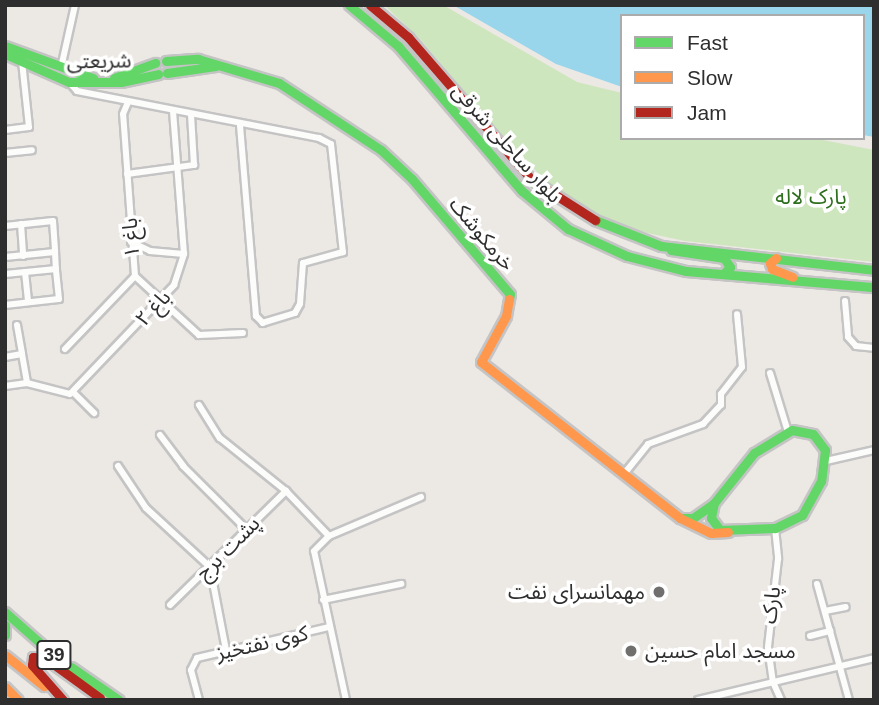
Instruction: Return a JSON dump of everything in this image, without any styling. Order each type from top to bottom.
[{"type":"main road","name":"بلوار ساحلی شرقی","points":[[349,5],[398,46],[543,212],[593,243],[627,256],[686,271],[874,287]]},
{"type":"main road","name":"بلوار ساحلی شرقی","points":[[370,5],[408,37],[532,180],[602,225],[661,246],[874,270]]},
{"type":"main road","name":"شریعتی","points":[[5,46],[60,74],[91,80],[121,82],[162,73],[225,66]]},
{"type":"main road","name":"شریعتی","points":[[5,54],[23,56]]},
{"type":"main road","points":[[162,73],[166,61],[198,59],[225,66]]},
{"type":"main road","name":"شریعتی","points":[[91,80],[120,77],[166,61]]},
{"type":"main road","points":[[155,63],[162,73]]},
{"type":"main road","name":"خرمکوشک","points":[[225,66],[279,83],[320,106],[412,179],[510,295],[506,316],[481,362],[680,518],[710,533],[775,528]]},
{"type":"main road","points":[[661,246],[680,254],[724,258],[730,267],[723,274]]},
{"type":"main road","points":[[776,258],[771,263],[772,269],[809,282]]},
{"type":"main road","points":[[680,518],[705,512],[754,453],[788,432],[813,434],[820,441],[826,461],[821,481],[802,515],[775,528]]},
{"type":"main road","points":[[714,503],[715,525],[728,532]]},
{"type":"main road","name":"39","points":[[5,612],[63,662],[100,699]]},
{"type":"main road","points":[[5,625],[5,635]]},
{"type":"main road","name":"39","points":[[5,655],[61,700]]},
{"type":"main road","points":[[61,700],[32,665],[33,657],[45,658],[100,699]]},
{"type":"main road","points":[[63,662],[119,700]]},
{"type":"main road","points":[[5,687],[18,700]]},
{"type":"street","points":[[75,5],[60,74],[77,91],[240,124],[331,144],[343,222],[341,256],[303,262],[300,304],[295,313],[263,323],[256,316],[240,124]]},
{"type":"street","points":[[5,130],[29,127],[23,56]]},
{"type":"street","name":"باغ ۱","points":[[65,349],[135,276],[123,114],[128,102]]},
{"type":"street","name":"باغ ۲","points":[[73,392],[174,285],[184,254],[173,111]]},
{"type":"street","points":[[127,174],[178,171],[194,165],[191,115]]},
{"type":"street","points":[[5,153],[32,150]]},
{"type":"street","points":[[5,226],[53,221],[59,299],[5,305]]},
{"type":"street","points":[[21,224],[23,256]]},
{"type":"street","points":[[131,242],[150,251],[184,254]]},
{"type":"street","points":[[5,257],[55,252]]},
{"type":"street","points":[[5,274],[56,269]]},
{"type":"street","points":[[25,272],[28,302]]},
{"type":"street","points":[[135,276],[199,335],[243,334]]},
{"type":"street","points":[[845,301],[848,337],[856,346],[874,348]]},
{"type":"street","points":[[624,474],[648,444],[703,424],[721,405],[721,394],[742,367],[737,314]]},
{"type":"street","points":[[17,325],[27,383]]},
{"type":"street","points":[[5,357],[22,354]]},
{"type":"street","points":[[770,373],[788,432]]},
{"type":"street","points":[[5,386],[27,383],[62,395],[73,392],[94,413]]},
{"type":"street","points":[[199,405],[220,438],[286,491],[329,536]]},
{"type":"street","points":[[160,435],[183,466],[247,530]]},
{"type":"street","points":[[826,461],[874,450]]},
{"type":"street","points":[[118,466],[146,508],[210,567],[226,650]]},
{"type":"street","name":"پشت برج","points":[[170,605],[286,491]]},
{"type":"street","points":[[346,700],[314,551],[329,536],[421,497]]},
{"type":"street","name":"پارک","points":[[775,528],[778,559],[768,617],[773,682],[781,700]]},
{"type":"street","points":[[323,600],[401,584]]},
{"type":"street","points":[[817,584],[849,700]]},
{"type":"street","points":[[825,611],[846,607]]},
{"type":"street","name":"کوی نفتخیز","points":[[198,700],[193,662],[226,650],[329,627]]},
{"type":"street","points":[[810,636],[830,631]]},
{"type":"street","points":[[698,700],[721,697],[874,658]]},
{"type":"green space","name":"پارک لاله","points":[[384,5],[443,5],[577,82],[620,93],[620,140],[823,140],[874,150],[874,262],[685,241],[633,230],[594,212],[553,187],[518,154],[420,39]]},
{"type":"water","points":[[453,5],[874,5],[874,137],[865,135],[865,14],[620,14],[620,86],[556,64]]},
{"type":"traffic: fast","points":[[349,5],[398,46],[522,191],[568,229],[627,256],[686,271],[874,287]]},
{"type":"traffic: fast","points":[[5,46],[93,78]]},
{"type":"traffic: fast","points":[[5,54],[69,82],[121,82],[158,74]]},
{"type":"traffic: fast","points":[[166,61],[198,59],[279,83],[381,150],[412,179],[510,294],[509,299]]},
{"type":"traffic: fast","points":[[114,78],[155,63]]},
{"type":"traffic: fast","points":[[167,73],[216,66]]},
{"type":"traffic: fast","points":[[595,220],[661,246],[874,270]]},
{"type":"traffic: fast","points":[[671,250],[724,258],[730,267],[723,274]]},
{"type":"traffic: fast","points":[[792,430],[813,434],[825,450],[821,481],[802,515],[775,528],[720,530],[711,518],[714,503],[754,453],[792,430]]},
{"type":"traffic: fast","points":[[680,518],[693,518],[713,504]]},
{"type":"traffic: fast","points":[[5,612],[74,673]]},
{"type":"traffic: fast","points":[[5,625],[5,635]]},
{"type":"traffic: fast","points":[[71,667],[119,700]]},
{"type":"traffic: slow","points":[[776,258],[770,263],[772,269],[793,277]]},
{"type":"traffic: slow","points":[[509,299],[506,316],[481,362],[680,518],[711,533],[728,532]]},
{"type":"traffic: slow","points":[[5,655],[44,686]]},
{"type":"traffic: slow","points":[[5,687],[18,700]]},
{"type":"traffic: jam","points":[[370,5],[408,37],[532,180],[595,220]]},
{"type":"traffic: jam","points":[[63,700],[32,665],[33,657],[45,658],[100,698]]},
{"type":"place","name":"مهمانسرای نفت","points":[[659,592]]},
{"type":"place","name":"مسجد امام حسین","points":[[631,651]]}]
